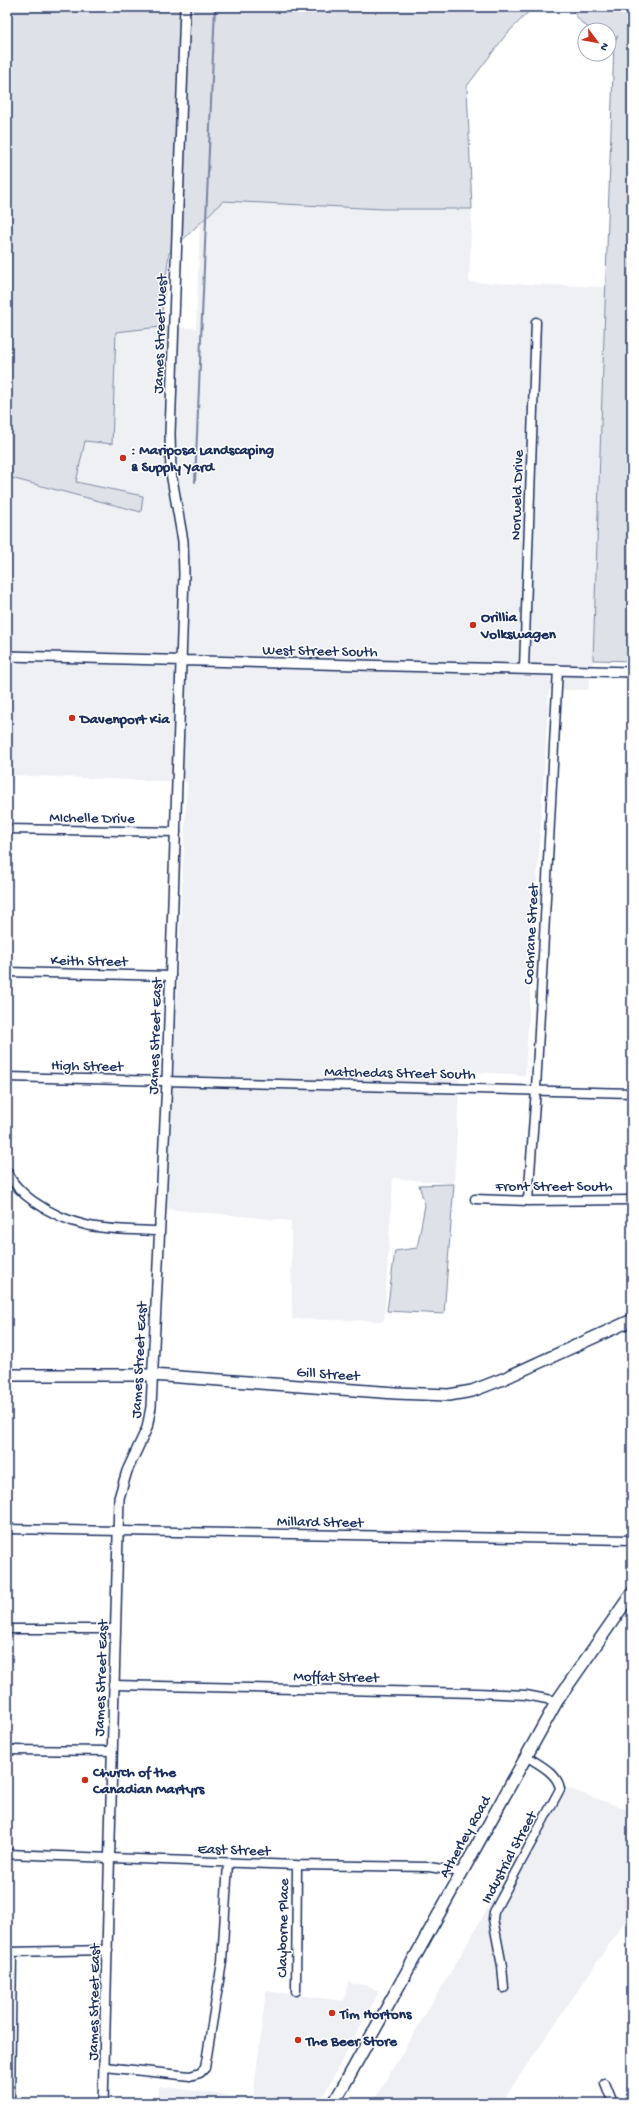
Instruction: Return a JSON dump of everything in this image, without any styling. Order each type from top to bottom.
[{"type":"main road","name":"Gill Street","points":[[7,1375],[152,1375],[395,1394],[449,1395],[472,1391],[503,1379],[632,1320]]},
{"type":"main road","name":"Atherley Road","points":[[334,2103],[557,1701],[632,1592]]},
{"type":"street","name":"James Street West","points":[[181,660],[184,556],[171,473],[170,434],[185,7]]},
{"type":"street","name":"Norweld Drive","points":[[524,668],[536,322]]},
{"type":"street","name":"West Street South","points":[[7,656],[524,668],[632,672]]},
{"type":"street","name":"James Street East","points":[[103,2103],[119,1498],[122,1483],[148,1428],[151,1407],[158,1231],[167,1081],[181,660]]},
{"type":"street","name":"Cochrane Street","points":[[528,1201],[536,1089],[558,669]]},
{"type":"street","name":"MIchelle Drive","points":[[7,829],[176,832]]},
{"type":"street","name":"Keith Street","points":[[7,972],[171,976]]},
{"type":"street","name":"High Street","points":[[7,1077],[167,1081]]},
{"type":"street","name":"Matchedas Street South","points":[[167,1081],[632,1092]]},
{"type":"street","points":[[7,1171],[25,1195],[47,1211],[71,1223],[99,1228],[158,1231]]},
{"type":"street","name":"Front Street South","points":[[475,1199],[528,1201],[632,1200]]},
{"type":"street","name":"Millard Street","points":[[7,1529],[118,1530],[448,1538],[632,1540]]},
{"type":"street","points":[[7,1629],[115,1629]]},
{"type":"street","name":"Moffat Street","points":[[114,1685],[477,1693],[526,1695],[557,1701]]},
{"type":"street","points":[[7,1750],[112,1751]]},
{"type":"street","name":"Industrial Street","points":[[504,1988],[502,1966],[492,1919],[494,1912],[560,1789],[559,1782],[550,1773],[526,1756]]},
{"type":"street","name":"East Street","points":[[7,1854],[228,1863],[429,1867],[461,1872]]},
{"type":"street","points":[[105,2067],[190,2076],[200,2073],[205,2068],[222,1962],[228,1863]]},
{"type":"street","name":"Clayborne Place","points":[[296,1991],[297,1865]]},
{"type":"street","points":[[10,2103],[10,1952],[108,1950]]},
{"type":"street","points":[[606,2083],[613,2103]]},
{"type":"shaded area","points":[[7,7],[533,7],[505,36],[467,86],[472,209],[383,209],[223,201],[169,253],[160,327],[116,332],[112,444],[85,441],[76,482],[143,496],[141,512],[7,477]]},
{"type":"shaded area","points":[[571,7],[632,7],[632,661],[593,660],[613,62],[617,62],[618,36],[617,22],[581,22]]},
{"type":"shaded area","points":[[223,200],[383,209],[472,209],[469,282],[606,287],[594,654],[588,690],[549,690],[525,1075],[460,1071],[454,1184],[393,1178],[384,1321],[292,1319],[291,1221],[167,1209],[187,782],[7,775],[7,477],[141,512],[143,496],[76,482],[85,441],[112,444],[116,331],[160,327],[196,328],[200,222]]},
{"type":"shaded area","points":[[454,1184],[444,1314],[387,1311],[395,1251],[417,1248],[425,1205],[419,1185]]},
{"type":"shaded area","points":[[558,1785],[632,1811],[632,1911],[501,2103],[372,2103],[462,1953]]},
{"type":"shaded area","points":[[348,1983],[365,1985],[379,1992],[319,2103],[158,2103],[159,2086],[253,2099],[266,1991],[344,2001]]},
{"type":"waterway","points":[[195,482],[215,7]]},
{"type":"place","name":": Mariposa Landscaping & Supply Yard","points":[[123,458]]},
{"type":"place","name":"Orillia Volkswagen","points":[[473,625]]},
{"type":"place","name":"Davenport Kia","points":[[72,718]]},
{"type":"place","name":"Church of the Canadian Martyrs","points":[[85,1780]]},
{"type":"place","name":"Tim Hortons","points":[[332,2013]]},
{"type":"place","name":"The Beer Store","points":[[298,2040]]}]
